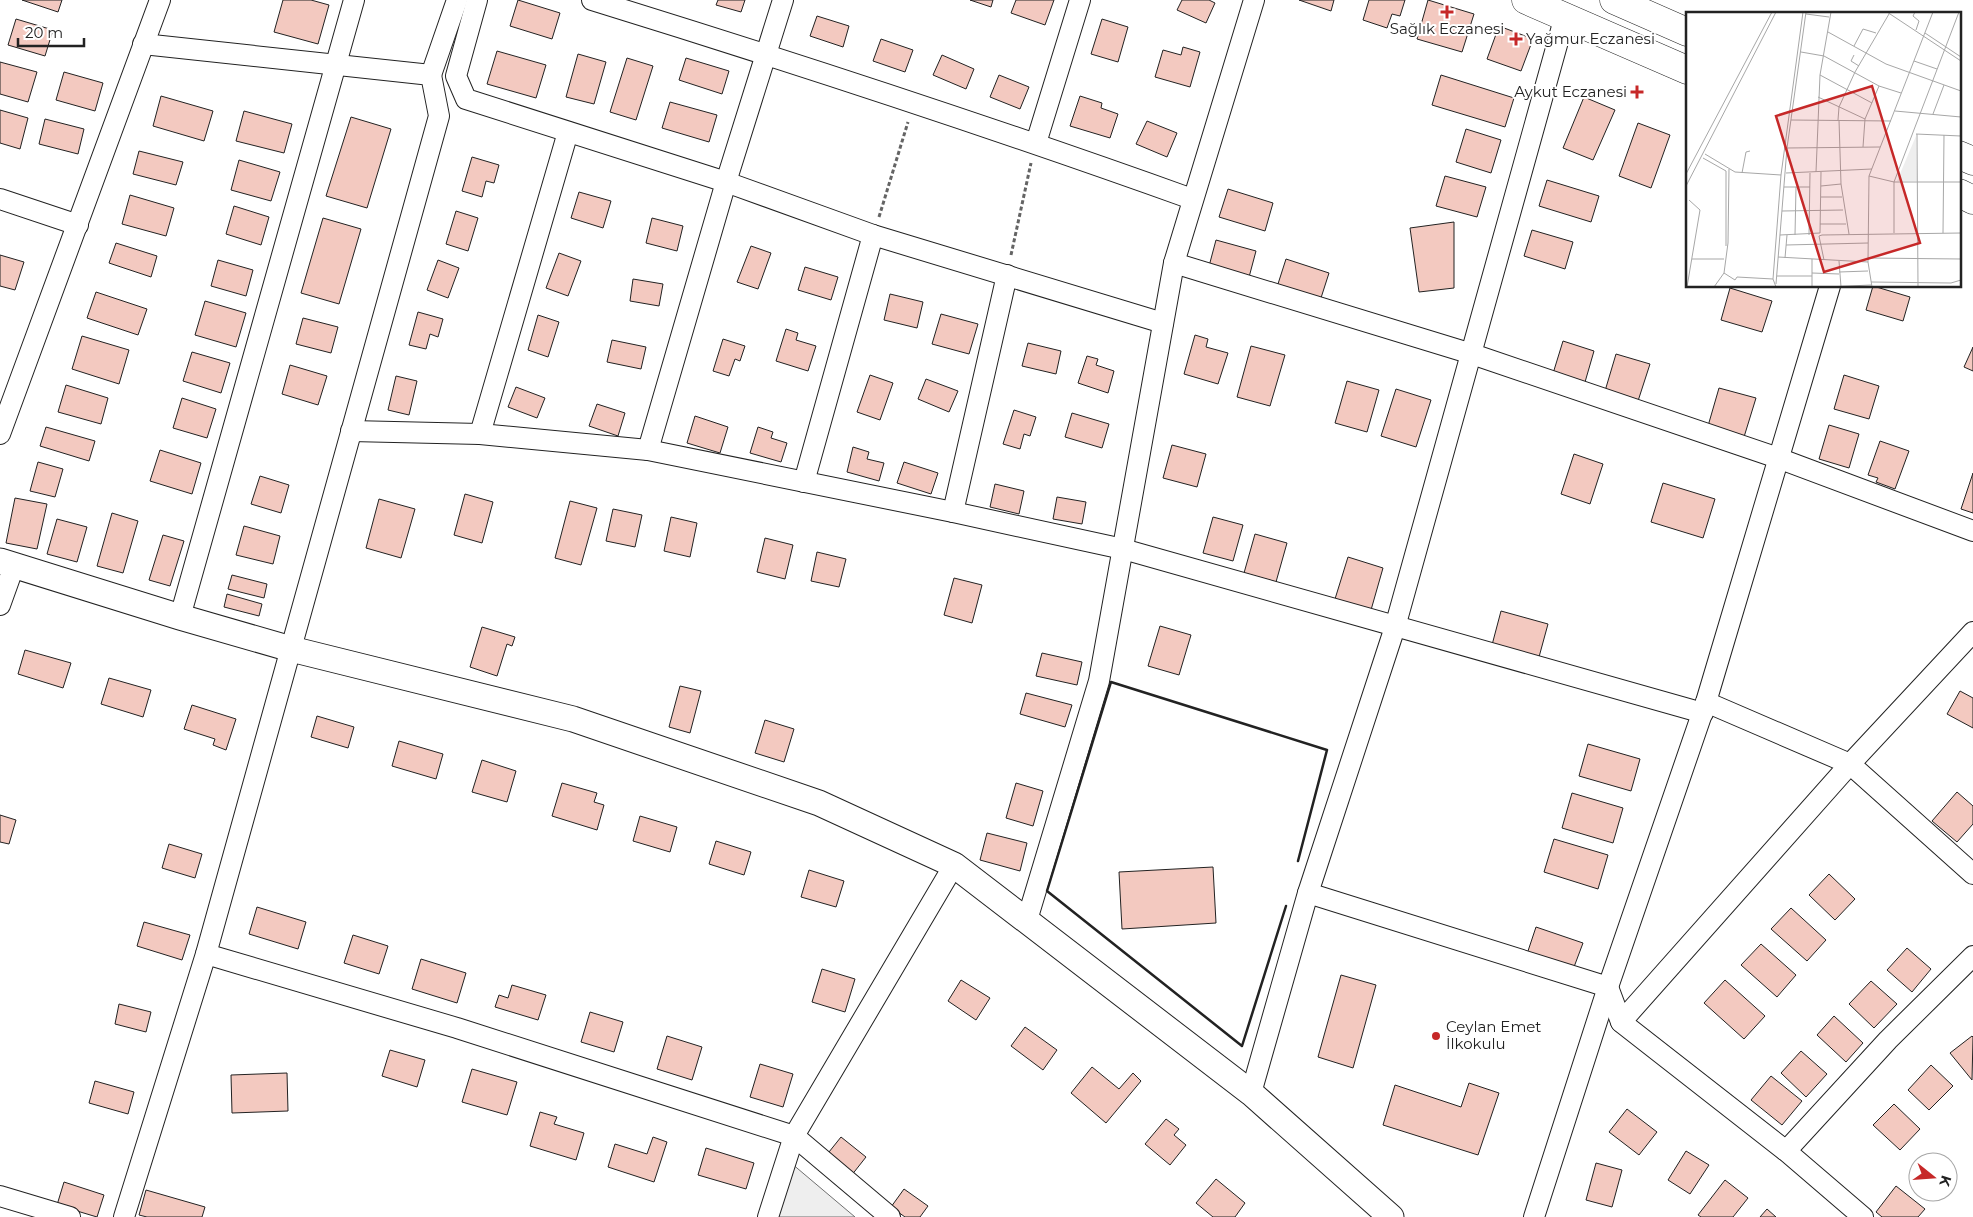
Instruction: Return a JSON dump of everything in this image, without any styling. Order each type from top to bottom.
[{"type":"main road","points":[[1526,0],[1686,70]]},
{"type":"main road","points":[[1614,0],[1686,32]]},
{"type":"main road","points":[[1960,155],[1973,161]]},
{"type":"main road","points":[[1960,194],[1973,200]]},
{"type":"street","points":[[0,434],[160,0]]},
{"type":"street","points":[[180,617],[354,0]]},
{"type":"street","points":[[124,1217],[206,954],[439,116],[431,75],[457,0]]},
{"type":"street","points":[[477,0],[456,76],[466,99],[726,182],[873,235],[1163,323]]},
{"type":"street","points":[[592,0],[767,54],[1036,143],[1192,199]]},
{"type":"street","points":[[648,450],[726,182],[783,0]]},
{"type":"street","points":[[1036,143],[1080,0]]},
{"type":"street","points":[[1027,920],[1099,681],[1174,263],[1254,0]]},
{"type":"street","points":[[1251,1093],[1308,893],[1395,628],[1565,16]]},
{"type":"street","points":[[143,44],[431,75]]},
{"type":"street","points":[[480,434],[568,132]]},
{"type":"street","points":[[0,199],[78,225]]},
{"type":"street","points":[[804,482],[873,235]]},
{"type":"street","points":[[1174,263],[1472,354],[1778,458],[1973,531]]},
{"type":"street","points":[[953,512],[1007,275]]},
{"type":"street","points":[[1534,1217],[1608,987],[1704,708],[1829,288]]},
{"type":"street","points":[[351,431],[480,434],[648,450],[953,512],[1123,550],[1395,628],[1704,708],[1850,764],[1973,874]]},
{"type":"street","points":[[0,605],[7,564],[291,649],[573,719],[819,803],[954,865],[1251,1093],[1391,1217]]},
{"type":"street","points":[[1621,1022],[1850,764],[1973,632]]},
{"type":"street","points":[[768,1217],[794,1136],[954,865]]},
{"type":"street","points":[[1308,893],[1608,987]]},
{"type":"street","points":[[206,954],[457,1028],[794,1136],[890,1217]]},
{"type":"street","points":[[1786,1152],[1888,1040],[1973,956]]},
{"type":"street","points":[[1608,987],[1621,1022],[1786,1152],[1863,1217]]},
{"type":"street","points":[[0,1196],[70,1217]]},
{"type":"path","points":[[873,235],[914,103]]},
{"type":"path","points":[[1007,275],[1036,143]]},
{"type":"shaded area","points":[[791,1163],[855,1217],[776,1217]]},
{"type":"building","points":[[22,0],[62,0],[58,12]]},
{"type":"building","points":[[283,0],[311,0],[329,5],[318,44],[274,32]]},
{"type":"building","points":[[518,0],[560,13],[552,39],[510,26]]},
{"type":"building","points":[[718,0],[745,0],[741,12],[716,5]]},
{"type":"building","points":[[970,0],[993,0],[991,7]]},
{"type":"building","points":[[1016,0],[1054,0],[1045,25],[1011,13]]},
{"type":"building","points":[[1182,0],[1209,0],[1215,3],[1206,23],[1177,10]]},
{"type":"building","points":[[1299,0],[1334,0],[1331,11]]},
{"type":"building","points":[[1369,0],[1405,0],[1400,16],[1392,14],[1387,28],[1363,20]]},
{"type":"building","points":[[1428,0],[1474,14],[1462,52],[1417,39]]},
{"type":"building","points":[[817,16],[849,26],[843,47],[810,36]]},
{"type":"building","points":[[16,19],[53,30],[45,56],[8,45]]},
{"type":"building","points":[[1102,19],[1128,27],[1118,62],[1091,54]]},
{"type":"building","points":[[1499,26],[1533,39],[1521,71],[1487,59]]},
{"type":"building","points":[[881,39],[913,50],[905,72],[873,61]]},
{"type":"building","points":[[1183,47],[1200,52],[1190,87],[1155,77],[1163,50],[1181,55]]},
{"type":"building","points":[[497,51],[546,65],[536,98],[487,84]]},
{"type":"building","points":[[578,54],[606,62],[594,104],[566,97]]},
{"type":"building","points":[[942,55],[974,69],[966,89],[933,75]]},
{"type":"building","points":[[627,58],[653,66],[636,120],[610,112]]},
{"type":"building","points":[[686,58],[729,71],[722,94],[679,80]]},
{"type":"building","points":[[0,62],[37,72],[28,102],[0,94]]},
{"type":"building","points":[[64,72],[103,83],[95,111],[56,100]]},
{"type":"building","points":[[999,75],[1029,87],[1020,109],[990,97]]},
{"type":"building","points":[[1441,75],[1514,98],[1505,127],[1432,105]]},
{"type":"building","points":[[161,96],[213,111],[204,141],[153,126]]},
{"type":"building","points":[[1080,96],[1102,103],[1101,108],[1118,114],[1110,138],[1070,126]]},
{"type":"building","points":[[1584,97],[1615,110],[1593,160],[1563,148]]},
{"type":"building","points":[[670,102],[717,115],[709,142],[662,128]]},
{"type":"building","points":[[0,110],[28,118],[20,149],[0,143]]},
{"type":"building","points":[[244,111],[292,124],[284,153],[236,141]]},
{"type":"building","points":[[351,117],[391,129],[367,208],[326,196]]},
{"type":"building","points":[[45,119],[84,129],[78,154],[39,144]]},
{"type":"building","points":[[1147,121],[1177,133],[1167,157],[1136,144]]},
{"type":"building","points":[[1638,123],[1670,135],[1651,188],[1619,176]]},
{"type":"building","points":[[1466,129],[1501,140],[1491,173],[1456,162]]},
{"type":"building","points":[[139,151],[183,162],[176,185],[133,174]]},
{"type":"building","points":[[472,157],[499,165],[494,183],[486,181],[482,197],[462,191]]},
{"type":"building","points":[[239,160],[280,172],[271,201],[231,190]]},
{"type":"building","points":[[1445,176],[1486,187],[1477,217],[1436,206]]},
{"type":"building","points":[[1547,180],[1599,196],[1591,222],[1539,206]]},
{"type":"building","points":[[1228,189],[1273,203],[1265,231],[1219,217]]},
{"type":"building","points":[[579,192],[611,201],[603,228],[571,218]]},
{"type":"building","points":[[130,195],[174,208],[166,236],[122,224]]},
{"type":"building","points":[[234,206],[269,217],[261,245],[226,234]]},
{"type":"building","points":[[456,211],[478,218],[468,251],[446,244]]},
{"type":"building","points":[[323,218],[361,229],[339,304],[301,293]]},
{"type":"building","points":[[652,218],[683,226],[677,251],[646,243]]},
{"type":"building","points":[[1454,222],[1454,288],[1419,292],[1410,228]]},
{"type":"building","points":[[1532,230],[1573,242],[1565,269],[1524,256]]},
{"type":"building","points":[[1216,240],[1256,251],[1248,281],[1208,270]]},
{"type":"building","points":[[116,243],[157,256],[151,277],[109,263]]},
{"type":"building","points":[[751,246],[771,253],[758,289],[737,282]]},
{"type":"building","points":[[559,253],[581,261],[568,296],[546,288]]},
{"type":"building","points":[[0,255],[24,262],[15,290],[0,286]]},
{"type":"building","points":[[1286,259],[1329,273],[1320,301],[1277,287]]},
{"type":"building","points":[[218,260],[253,270],[246,296],[211,286]]},
{"type":"building","points":[[438,260],[459,268],[448,298],[427,290]]},
{"type":"building","points":[[805,267],[838,277],[831,300],[798,290]]},
{"type":"building","points":[[633,279],[663,284],[659,306],[630,301]]},
{"type":"building","points":[[1730,288],[1772,301],[1762,332],[1721,320]]},
{"type":"building","points":[[1872,288],[1880,288],[1910,297],[1903,321],[1866,310]]},
{"type":"building","points":[[96,292],[147,309],[138,335],[87,318]]},
{"type":"building","points":[[890,294],[923,302],[917,328],[884,320]]},
{"type":"building","points":[[205,301],[246,313],[236,347],[195,335]]},
{"type":"building","points":[[418,312],[443,319],[438,337],[430,334],[426,349],[409,345]]},
{"type":"building","points":[[941,314],[978,324],[969,354],[932,344]]},
{"type":"building","points":[[538,315],[559,322],[548,357],[528,350]]},
{"type":"building","points":[[303,318],[338,327],[331,353],[296,344]]},
{"type":"building","points":[[786,329],[798,333],[796,340],[816,346],[808,371],[776,361]]},
{"type":"building","points":[[1195,335],[1208,339],[1206,347],[1228,353],[1218,384],[1184,374]]},
{"type":"building","points":[[82,336],[129,350],[119,384],[72,369]]},
{"type":"building","points":[[723,339],[745,346],[740,361],[735,359],[729,376],[713,371]]},
{"type":"building","points":[[612,340],[646,347],[641,369],[607,362]]},
{"type":"building","points":[[1563,341],[1594,351],[1583,389],[1551,380]]},
{"type":"building","points":[[1028,343],[1061,351],[1056,374],[1022,366]]},
{"type":"building","points":[[1251,346],[1285,355],[1270,406],[1237,397]]},
{"type":"building","points":[[1973,347],[1973,371],[1964,367]]},
{"type":"building","points":[[192,352],[230,363],[221,393],[183,381]]},
{"type":"building","points":[[1616,354],[1650,364],[1638,401],[1605,391]]},
{"type":"building","points":[[1087,356],[1098,359],[1096,365],[1114,371],[1108,393],[1078,383]]},
{"type":"building","points":[[290,365],[327,376],[318,405],[282,394]]},
{"type":"building","points":[[870,375],[893,383],[880,420],[857,412]]},
{"type":"building","points":[[1844,375],[1879,386],[1869,419],[1834,409]]},
{"type":"building","points":[[396,376],[417,381],[409,415],[388,410]]},
{"type":"building","points":[[926,379],[958,391],[949,412],[918,399]]},
{"type":"building","points":[[1347,381],[1379,390],[1367,432],[1335,423]]},
{"type":"building","points":[[66,385],[108,398],[101,424],[58,412]]},
{"type":"building","points":[[516,387],[545,398],[537,418],[508,407]]},
{"type":"building","points":[[1719,388],[1756,398],[1744,437],[1708,426]]},
{"type":"building","points":[[1396,389],[1431,400],[1416,447],[1381,436]]},
{"type":"building","points":[[182,398],[216,409],[207,438],[173,428]]},
{"type":"building","points":[[597,404],[625,413],[618,436],[589,426]]},
{"type":"building","points":[[1014,410],[1036,417],[1030,436],[1024,434],[1020,449],[1003,444]]},
{"type":"building","points":[[1072,413],[1109,424],[1102,448],[1065,437]]},
{"type":"building","points":[[695,416],[728,427],[720,453],[687,443]]},
{"type":"building","points":[[1829,425],[1859,434],[1849,468],[1819,459]]},
{"type":"building","points":[[46,427],[95,441],[89,461],[40,446]]},
{"type":"building","points":[[758,427],[773,432],[771,438],[787,443],[781,462],[750,453]]},
{"type":"building","points":[[1880,441],[1909,451],[1895,489],[1876,482],[1878,478],[1868,475]]},
{"type":"building","points":[[1172,445],[1206,454],[1197,487],[1163,478]]},
{"type":"building","points":[[853,447],[869,452],[867,459],[884,463],[879,481],[847,472]]},
{"type":"building","points":[[160,450],[201,463],[192,494],[150,481]]},
{"type":"building","points":[[1574,454],[1603,464],[1590,504],[1561,494]]},
{"type":"building","points":[[38,462],[63,469],[55,497],[30,491]]},
{"type":"building","points":[[904,462],[938,473],[931,494],[897,483]]},
{"type":"building","points":[[1973,473],[1973,513],[1961,509]]},
{"type":"building","points":[[260,476],[289,485],[281,513],[251,504]]},
{"type":"building","points":[[1663,483],[1715,499],[1703,538],[1651,522]]},
{"type":"building","points":[[995,484],[1024,491],[1019,514],[990,507]]},
{"type":"building","points":[[465,494],[493,502],[482,543],[454,535]]},
{"type":"building","points":[[1057,497],[1086,502],[1082,524],[1053,519]]},
{"type":"building","points":[[15,498],[47,504],[37,549],[6,543]]},
{"type":"building","points":[[379,499],[415,509],[401,558],[366,548]]},
{"type":"building","points":[[570,501],[597,508],[581,565],[555,558]]},
{"type":"building","points":[[613,509],[642,515],[635,547],[606,541]]},
{"type":"building","points":[[112,513],[138,521],[123,573],[97,566]]},
{"type":"building","points":[[671,517],[697,523],[690,557],[664,551]]},
{"type":"building","points":[[1213,517],[1243,525],[1233,561],[1203,553]]},
{"type":"building","points":[[57,519],[87,527],[77,562],[47,554]]},
{"type":"building","points":[[244,526],[280,536],[273,564],[236,555]]},
{"type":"building","points":[[1255,534],[1287,543],[1276,582],[1244,573]]},
{"type":"building","points":[[163,535],[184,541],[170,586],[149,580]]},
{"type":"building","points":[[765,538],[793,545],[785,579],[757,572]]},
{"type":"building","points":[[817,552],[846,559],[839,587],[811,581]]},
{"type":"building","points":[[1348,557],[1383,568],[1371,610],[1335,599]]},
{"type":"building","points":[[232,575],[267,584],[264,598],[228,589]]},
{"type":"building","points":[[954,578],[982,585],[972,623],[944,615]]},
{"type":"building","points":[[227,594],[262,604],[259,616],[224,607]]},
{"type":"building","points":[[1501,611],[1548,624],[1539,657],[1492,645]]},
{"type":"building","points":[[1160,626],[1191,635],[1179,675],[1148,666]]},
{"type":"building","points":[[482,627],[515,637],[512,646],[507,644],[497,676],[470,667]]},
{"type":"building","points":[[25,650],[71,663],[63,688],[18,674]]},
{"type":"building","points":[[1042,653],[1082,662],[1077,685],[1036,676]]},
{"type":"building","points":[[109,678],[151,690],[143,717],[101,704]]},
{"type":"building","points":[[680,686],[701,691],[690,733],[669,727]]},
{"type":"building","points":[[1960,691],[1973,698],[1973,728],[1947,714]]},
{"type":"building","points":[[1026,693],[1072,705],[1065,727],[1020,714]]},
{"type":"building","points":[[192,705],[236,719],[226,750],[213,745],[215,739],[184,729]]},
{"type":"building","points":[[317,716],[354,727],[348,748],[311,737]]},
{"type":"building","points":[[765,720],[794,729],[784,762],[755,753]]},
{"type":"building","points":[[399,741],[443,754],[436,779],[392,766]]},
{"type":"building","points":[[1588,744],[1640,759],[1631,791],[1579,776]]},
{"type":"building","points":[[482,760],[516,771],[507,802],[472,792]]},
{"type":"building","points":[[562,783],[597,793],[594,802],[604,805],[597,830],[552,816]]},
{"type":"building","points":[[1016,783],[1043,791],[1033,826],[1006,818]]},
{"type":"building","points":[[1957,792],[1973,806],[1973,824],[1957,842],[1932,821]]},
{"type":"building","points":[[1572,793],[1623,808],[1613,843],[1562,828]]},
{"type":"building","points":[[0,815],[16,820],[9,844],[0,842]]},
{"type":"building","points":[[640,816],[677,827],[670,852],[633,841]]},
{"type":"building","points":[[987,833],[1027,843],[1020,871],[980,860]]},
{"type":"building","points":[[1554,839],[1608,855],[1598,889],[1544,872]]},
{"type":"building","points":[[716,841],[751,852],[744,875],[709,864]]},
{"type":"building","points":[[169,844],[202,854],[195,878],[162,868]]},
{"type":"building","points":[[1213,867],[1216,923],[1122,929],[1119,872]]},
{"type":"building","points":[[809,870],[844,881],[836,907],[801,897]]},
{"type":"building","points":[[1829,874],[1855,899],[1835,920],[1809,895]]},
{"type":"building","points":[[257,907],[306,922],[298,949],[249,934]]},
{"type":"building","points":[[1791,908],[1826,940],[1807,961],[1771,929]]},
{"type":"building","points":[[144,922],[190,935],[182,960],[137,946]]},
{"type":"building","points":[[1536,927],[1583,943],[1571,975],[1525,960]]},
{"type":"building","points":[[353,935],[388,946],[379,974],[344,963]]},
{"type":"building","points":[[1761,944],[1796,975],[1777,997],[1741,965]]},
{"type":"building","points":[[1907,948],[1931,969],[1912,992],[1887,970]]},
{"type":"building","points":[[421,959],[466,973],[457,1003],[412,989]]},
{"type":"building","points":[[822,969],[855,979],[845,1012],[812,1002]]},
{"type":"building","points":[[1341,975],[1376,985],[1353,1068],[1318,1057]]},
{"type":"building","points":[[961,980],[990,998],[976,1020],[948,1001]]},
{"type":"building","points":[[1725,980],[1765,1016],[1744,1039],[1704,1003]]},
{"type":"building","points":[[1871,981],[1897,1004],[1874,1028],[1849,1004]]},
{"type":"building","points":[[512,985],[546,995],[538,1020],[495,1007],[499,995],[508,998]]},
{"type":"building","points":[[119,1004],[151,1012],[146,1032],[115,1024]]},
{"type":"building","points":[[590,1012],[623,1022],[614,1052],[581,1042]]},
{"type":"building","points":[[1834,1016],[1863,1043],[1846,1062],[1817,1035]]},
{"type":"building","points":[[1025,1027],[1057,1050],[1043,1070],[1011,1046]]},
{"type":"building","points":[[667,1036],[702,1047],[692,1080],[657,1069]]},
{"type":"building","points":[[1973,1037],[1972,1080],[1950,1053]]},
{"type":"building","points":[[390,1050],[425,1060],[417,1087],[382,1076]]},
{"type":"building","points":[[1801,1051],[1827,1074],[1806,1097],[1781,1073]]},
{"type":"building","points":[[760,1064],[793,1074],[783,1107],[750,1097]]},
{"type":"building","points":[[1931,1065],[1953,1086],[1929,1110],[1908,1090]]},
{"type":"building","points":[[1092,1067],[1119,1089],[1133,1073],[1141,1081],[1106,1123],[1071,1093]]},
{"type":"building","points":[[472,1069],[517,1082],[507,1115],[462,1102]]},
{"type":"building","points":[[287,1073],[288,1111],[232,1113],[231,1075]]},
{"type":"building","points":[[1771,1076],[1802,1101],[1782,1125],[1751,1100]]},
{"type":"building","points":[[95,1081],[134,1092],[128,1114],[89,1103]]},
{"type":"building","points":[[1469,1083],[1499,1093],[1478,1155],[1383,1125],[1395,1085],[1461,1107]]},
{"type":"building","points":[[1894,1104],[1920,1129],[1900,1150],[1873,1125]]},
{"type":"building","points":[[1627,1109],[1657,1132],[1639,1155],[1609,1132]]},
{"type":"building","points":[[540,1112],[557,1117],[554,1124],[584,1133],[576,1160],[530,1146]]},
{"type":"building","points":[[1166,1119],[1179,1129],[1174,1135],[1186,1145],[1170,1165],[1145,1144]]},
{"type":"building","points":[[653,1137],[667,1142],[654,1182],[608,1167],[615,1144],[647,1154]]},
{"type":"building","points":[[841,1137],[866,1157],[851,1176],[825,1157]]},
{"type":"building","points":[[706,1148],[754,1163],[746,1189],[698,1175]]},
{"type":"building","points":[[1686,1151],[1709,1165],[1690,1194],[1668,1180]]},
{"type":"building","points":[[1596,1163],[1622,1170],[1612,1207],[1586,1200]]},
{"type":"building","points":[[1216,1179],[1245,1203],[1235,1217],[1213,1217],[1196,1203]]},
{"type":"building","points":[[1725,1180],[1748,1198],[1733,1217],[1701,1217],[1698,1215]]},
{"type":"building","points":[[64,1182],[104,1195],[97,1217],[57,1205]]},
{"type":"building","points":[[1896,1186],[1908,1196],[1908,1202],[1916,1202],[1925,1209],[1918,1217],[1882,1217],[1876,1212]]},
{"type":"building","points":[[904,1189],[928,1206],[920,1217],[905,1217],[891,1207]]},
{"type":"building","points":[[146,1190],[205,1207],[202,1217],[147,1217],[139,1215]]},
{"type":"building","points":[[1767,1209],[1776,1217],[1760,1217]]},
{"type":"wall","points":[[1286,906],[1242,1046],[1047,891],[1111,682],[1327,750],[1298,861]]},
{"type":"place","name":"Sağlık Eczanesi","points":[[1447,12]]},
{"type":"place","name":"Yağmur Eczanesi","points":[[1516,39]]},
{"type":"place","name":"Aykut Eczanesi","points":[[1637,92]]},
{"type":"place","name":"Ceylan Emet İlkokulu","points":[[1436,1036]]}]
